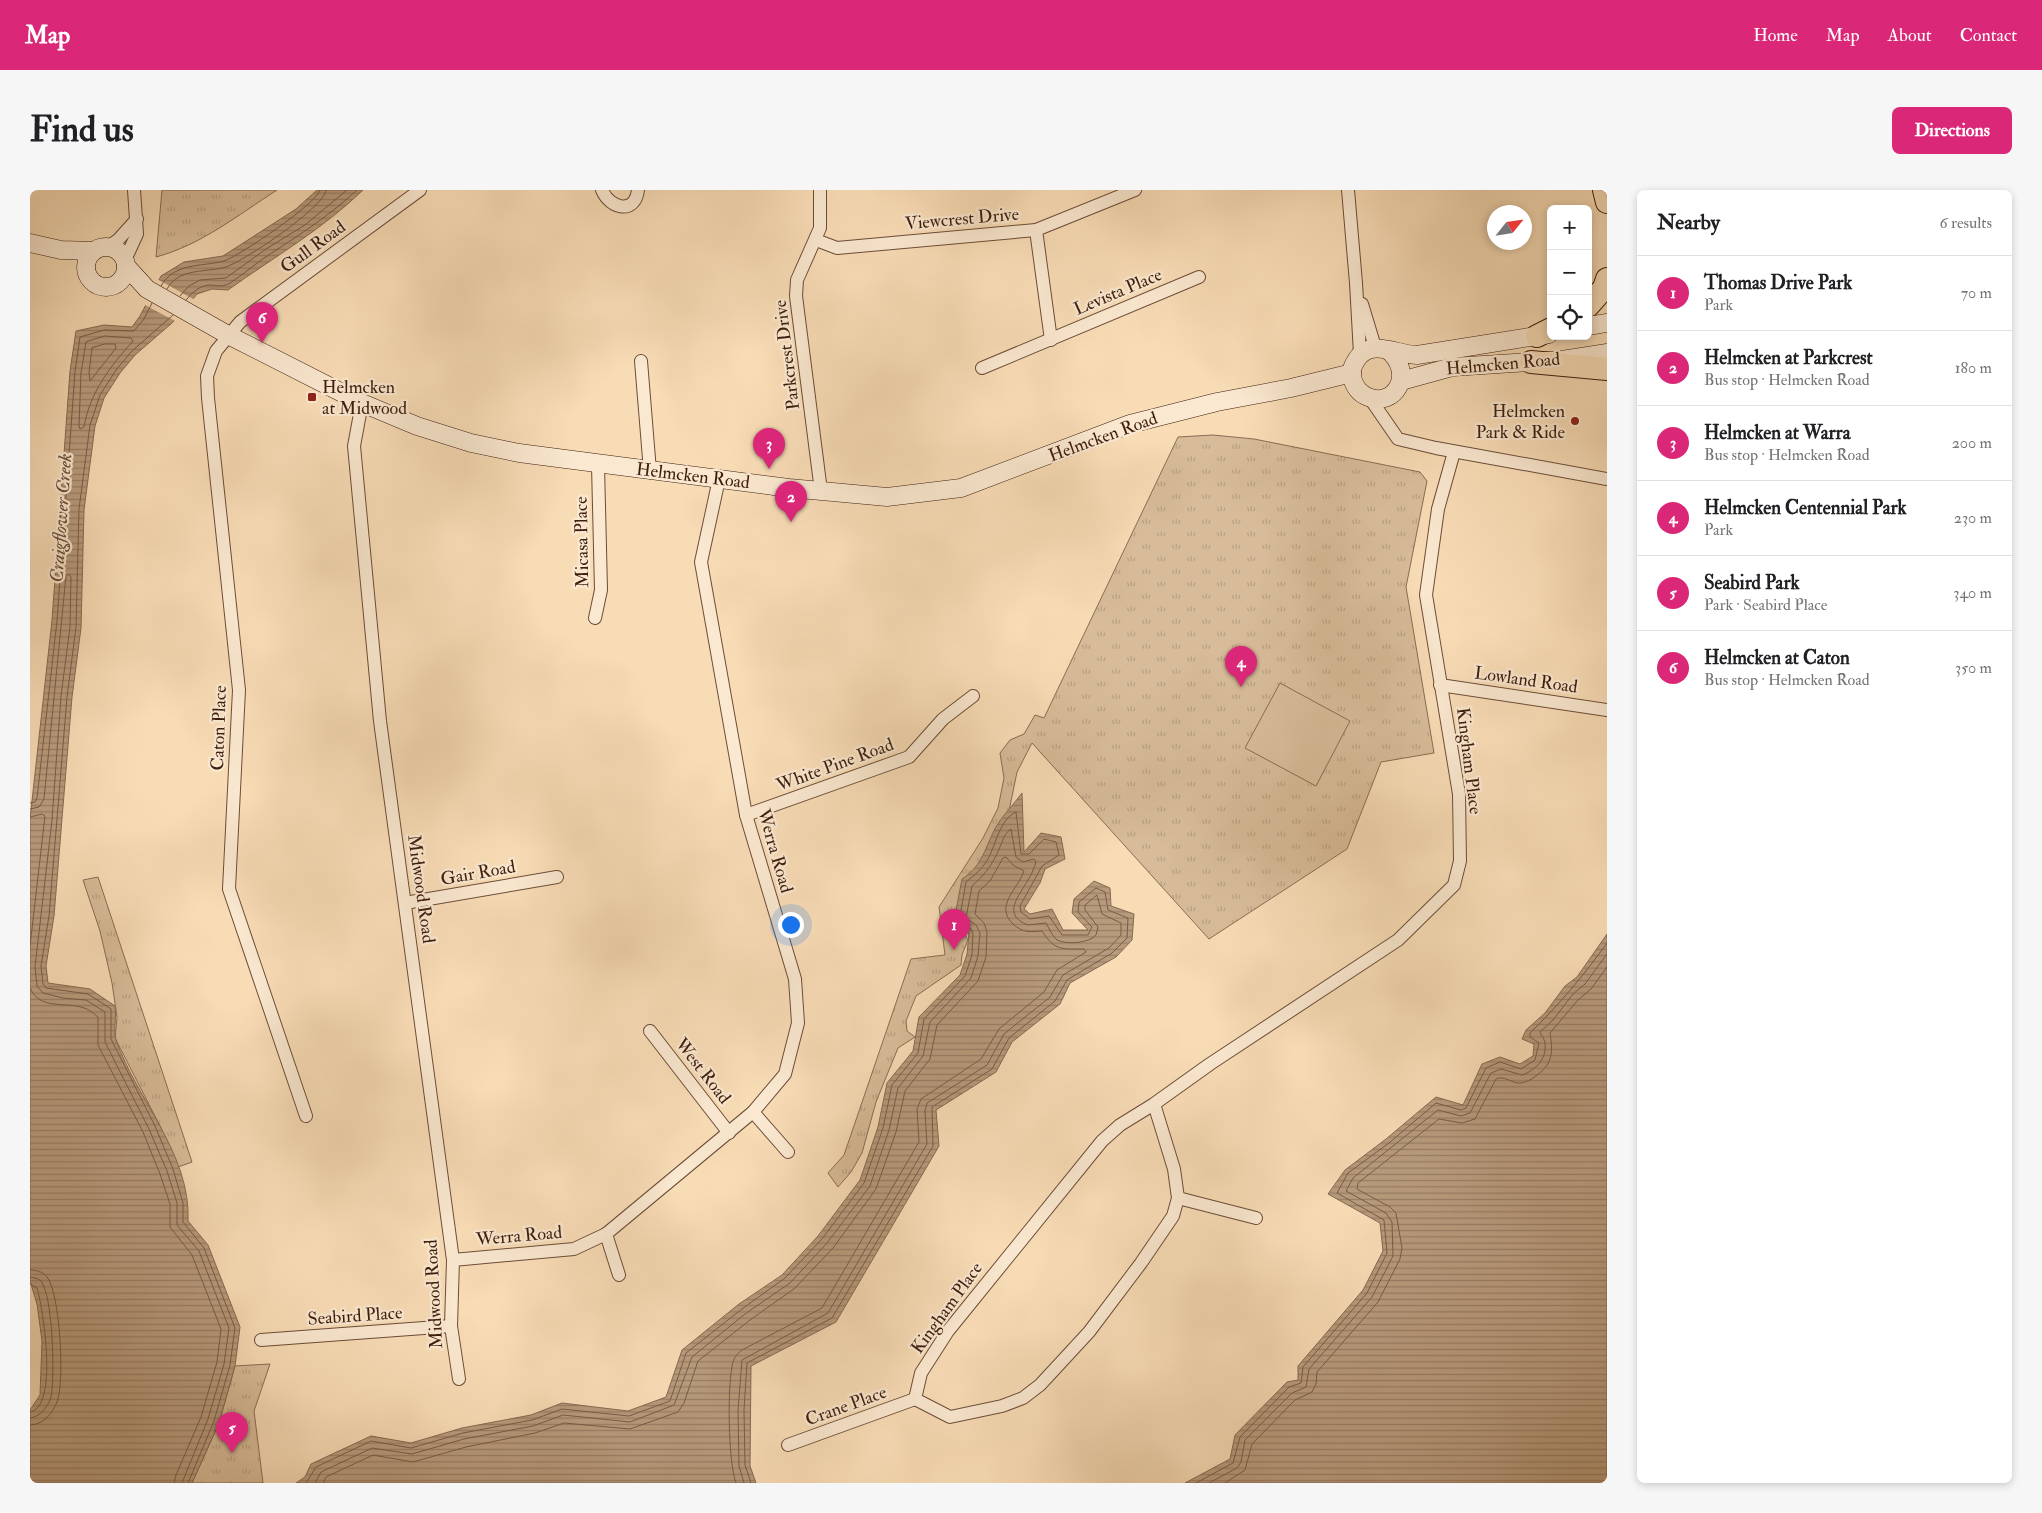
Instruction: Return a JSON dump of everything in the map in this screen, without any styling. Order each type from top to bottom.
[{"type":"highway","points":[[1604,190],[1607,202]]},
{"type":"highway","points":[[1592,302],[1604,288],[1607,279]]},
{"type":"highway","points":[[1531,362],[1607,369]]},
{"type":"main road","points":[[30,243],[61,250],[115,249],[126,263],[125,274],[120,282],[112,286],[98,285],[61,250]]},
{"type":"main road","points":[[88,274],[86,266],[100,249]]},
{"type":"main road","name":"Helmcken Road","points":[[126,263],[147,289],[192,315],[362,403],[417,426],[471,443],[519,453],[598,465],[821,491],[887,497],[961,488],[1130,424],[1217,402],[1353,379]]},
{"type":"main road","name":"Helmcken Road","points":[[112,286],[147,289]]},
{"type":"main road","points":[[1592,325],[1607,322]]},
{"type":"main road","name":"Helmcken Road","points":[[1374,351],[1417,355],[1546,333]]},
{"type":"main road","points":[[1374,351],[1397,358],[1402,369],[1401,381],[1394,392],[1375,398],[1357,390],[1353,379],[1353,365],[1374,351]]},
{"type":"main road","name":"Helmcken Road","points":[[1401,381],[1452,367],[1531,362],[1607,353]]},
{"type":"street","points":[[126,263],[137,234],[134,190]]},
{"type":"street","name":"Gull Road","points":[[228,334],[240,322],[420,190]]},
{"type":"street","points":[[602,190],[605,198],[614,206],[631,204],[637,198],[638,190]]},
{"type":"street","name":"Parkcrest Drive","points":[[820,190],[820,228],[797,280],[796,296],[821,491]]},
{"type":"street","name":"Viewcrest Drive","points":[[816,240],[837,248],[1036,230],[1118,194],[1135,190]]},
{"type":"street","points":[[1348,190],[1356,283],[1374,351]]},
{"type":"street","points":[[100,249],[118,240],[137,219]]},
{"type":"street","name":"Levista Place","points":[[1036,230],[1051,340]]},
{"type":"street","name":"Levista Place","points":[[982,368],[1199,277]]},
{"type":"street","name":"Caton Place","points":[[228,334],[216,351],[207,376],[240,690],[229,889],[306,1116]]},
{"type":"street","points":[[641,361],[650,471]]},
{"type":"street","points":[[1375,398],[1398,438],[1454,452],[1607,479]]},
{"type":"street","name":"Midwood Road","points":[[362,403],[354,446],[380,721],[453,1260],[451,1326],[459,1379]]},
{"type":"street","name":"Kingham Place","points":[[915,1398],[921,1373],[948,1331],[1090,1153],[1120,1125],[1398,940],[1454,885],[1460,861],[1459,794],[1426,596],[1438,509],[1454,452]]},
{"type":"street","name":"Micasa Place","points":[[595,618],[601,590],[598,465]]},
{"type":"street","name":"Werra Road","points":[[453,1260],[574,1249],[606,1234],[753,1112],[785,1074],[798,1023],[795,979],[746,815],[701,562],[718,479]]},
{"type":"street","name":"Lowland Road","points":[[1440,686],[1607,710]]},
{"type":"street","name":"White Pine Road","points":[[746,815],[909,757],[944,719],[973,696]]},
{"type":"street","name":"Gair Road","points":[[405,903],[556,877]]},
{"type":"street","name":"West Road","points":[[650,1031],[729,1132]]},
{"type":"street","points":[[915,1398],[950,1417],[1002,1406],[1024,1398],[1040,1386],[1089,1332],[1173,1216],[1178,1198],[1174,1169],[1154,1104]]},
{"type":"street","points":[[753,1112],[788,1152]]},
{"type":"street","points":[[1178,1198],[1256,1218]]},
{"type":"street","points":[[606,1234],[619,1275]]},
{"type":"street","name":"Seabird Place","points":[[261,1340],[451,1326]]},
{"type":"street","name":"Crane Place","points":[[788,1446],[915,1398]]},
{"type":"green space","points":[[162,190],[277,190],[204,237],[173,252],[156,257]]},
{"type":"green space","points":[[1213,435],[1254,439],[1420,472],[1427,481],[1406,587],[1434,753],[1381,762],[1347,849],[1209,939],[1032,743],[1017,772],[1009,811],[961,928],[968,940],[962,955],[961,965],[916,996],[906,1021],[907,1031],[915,1037],[898,1048],[876,1102],[862,1153],[851,1172],[838,1187],[828,1173],[844,1155],[911,959],[945,955],[939,907],[983,838],[998,808],[1004,778],[1000,753],[1010,740],[1024,734],[1035,715],[1044,718],[1178,437]]},
{"type":"green space","points":[[1280,683],[1350,721],[1316,786],[1245,748]]},
{"type":"green space","points":[[98,877],[192,1162],[178,1167],[159,1124],[115,1038],[117,1017],[112,983],[100,931],[83,880]]},
{"type":"green space","points":[[270,1364],[254,1411],[263,1483],[192,1483],[219,1423],[235,1366]]},
{"type":"water","name":"Craigflower Creek","points":[[317,190],[363,190],[315,230],[228,290],[212,289],[197,294],[172,323],[135,355],[120,373],[104,398],[95,426],[84,510],[81,628],[72,697],[54,916],[46,966],[48,983],[90,989],[115,1006],[116,1040],[125,1062],[172,1150],[187,1196],[188,1221],[208,1245],[240,1327],[235,1366],[219,1423],[192,1483],[30,1483],[30,1410],[40,1395],[42,1341],[37,1304],[30,1281],[30,819],[52,620],[70,371],[76,331],[104,325],[132,327],[140,316],[161,276],[184,262],[223,256],[296,209]]},
{"type":"water","points":[[1022,793],[1024,852],[1041,833],[1061,837],[1065,859],[1045,869],[1040,883],[1024,909],[1030,914],[1052,909],[1063,930],[1088,930],[1072,913],[1074,899],[1094,881],[1110,888],[1111,906],[1134,914],[1132,940],[1116,957],[1070,983],[1060,1004],[1012,1042],[996,1072],[936,1110],[939,1146],[836,1322],[751,1366],[750,1466],[756,1483],[296,1483],[305,1477],[311,1464],[371,1436],[411,1443],[462,1428],[531,1415],[562,1403],[628,1411],[666,1397],[682,1350],[739,1304],[782,1275],[818,1236],[860,1180],[878,1127],[887,1083],[913,1051],[919,1017],[960,975],[967,954],[969,933],[953,926],[962,879],[975,868],[983,856],[996,827]]},
{"type":"water","points":[[1607,934],[1607,1483],[1185,1483],[1230,1459],[1235,1435],[1287,1382],[1298,1380],[1298,1366],[1363,1290],[1383,1251],[1380,1223],[1328,1194],[1345,1170],[1436,1097],[1463,1105],[1482,1064],[1500,1057],[1520,1064],[1533,1056],[1534,1044],[1522,1039],[1526,1030],[1545,1013],[1565,986],[1577,977]]},
{"type":"pier","points":[[157,279],[195,300],[177,322],[143,304]]},
{"type":"place","name":"Helmcken at Caton","points":[[262,343]]},
{"type":"place","name":"Helmcken at Midwood","points":[[312,397]]},
{"type":"place","name":"Helmcken Park & Ride","points":[[1575,421]]},
{"type":"place","name":"Helmcken at Warra","points":[[769,469]]},
{"type":"place","name":"Helmcken at Parkcrest","points":[[791,522]]},
{"type":"place","name":"Helmcken Centennial Park","points":[[1241,687]]},
{"type":"place","name":"Thomas Drive Park","points":[[954,950]]},
{"type":"place","name":"Seabird Park","points":[[232,1453]]}]
